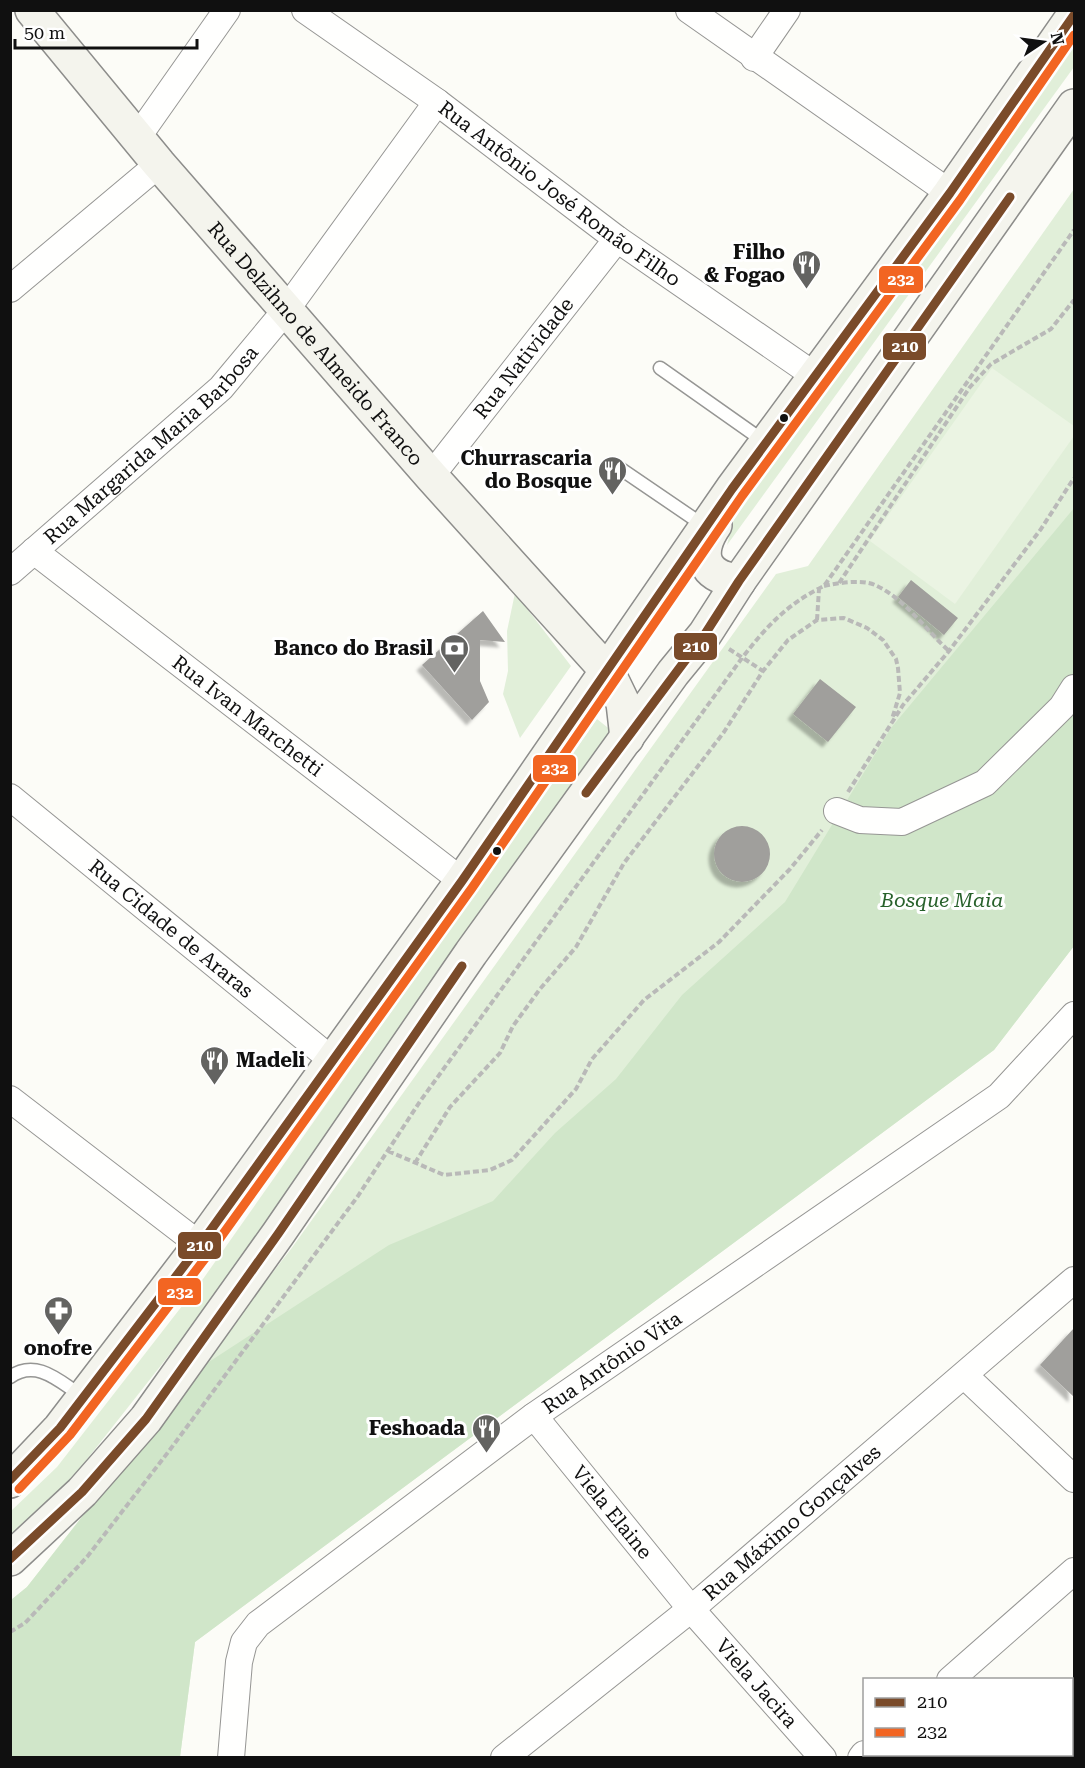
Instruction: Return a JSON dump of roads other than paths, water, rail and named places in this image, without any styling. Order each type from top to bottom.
[{"type":"main road","name":"Rua Delzihno de Almeido Franco","points":[[32,10],[159,164],[286,310],[431,476],[608,672],[622,703],[627,738]]},
{"type":"main road","points":[[10,1481],[60,1428],[200,1245],[462,881],[732,489],[950,193],[1074,15]]},
{"type":"main road","points":[[10,1559],[82,1492],[146,1419],[284,1225],[471,953],[705,634],[740,580],[1074,106]]},
{"type":"main road","points":[[732,489],[730,504],[705,538],[704,550],[708,568],[723,579],[740,580]]},
{"type":"street","points":[[137,138],[227,10]]},
{"type":"street","name":"Rua Antônio José Romão Filho","points":[[305,10],[436,102],[617,238],[814,375]]},
{"type":"street","points":[[689,10],[950,193]]},
{"type":"street","points":[[754,57],[787,10]]},
{"type":"street","name":"Rua Margarida Maria Barbosa","points":[[10,572],[221,388],[286,310],[436,102]]},
{"type":"street","points":[[10,289],[159,164]]},
{"type":"street","name":"Rua Natividade","points":[[431,476],[617,238]]},
{"type":"street","name":"Rua Ivan Marchetti","points":[[34,551],[462,881]]},
{"type":"street","points":[[848,816],[902,822],[985,783],[1062,706],[1074,688]]},
{"type":"street","name":"Rua Cidade de Araras","points":[[10,797],[332,1060]]},
{"type":"street","name":"Rua Antônio Vita","points":[[231,1758],[239,1662],[244,1642],[258,1624],[534,1416],[999,1096],[1074,1015]]},
{"type":"street","points":[[10,1099],[200,1245]]},
{"type":"street","name":"Rua Máximo Gonçalves","points":[[504,1758],[691,1609],[1074,1280]]},
{"type":"street","points":[[965,1376],[1074,1479]]},
{"type":"street","name":"Viela Elaine","points":[[534,1416],[691,1609]]},
{"type":"street","points":[[952,1678],[1074,1571]]},
{"type":"street","name":"Viela Jacira","points":[[691,1609],[823,1758]]},
{"type":"lane","points":[[660,368],[766,443]]},
{"type":"lane","points":[[615,465],[706,527]]},
{"type":"lane","points":[[10,1377],[28,1369],[42,1370],[83,1397]]},
{"type":"place","name":"Filho & Fogao","points":[[806,290]]},
{"type":"place","name":"Churrascaria do Bosque","points":[[613,496]]},
{"type":"place","name":"Banco do Brasil","points":[[454,674]]},
{"type":"place","name":"Madeli","points":[[215,1086]]},
{"type":"place","name":"onofre","points":[[58,1336]]},
{"type":"place","name":"Feshoada","points":[[486,1454]]},
{"type":"park label","name":"Bosque Maia","points":[[942,900]]}]
